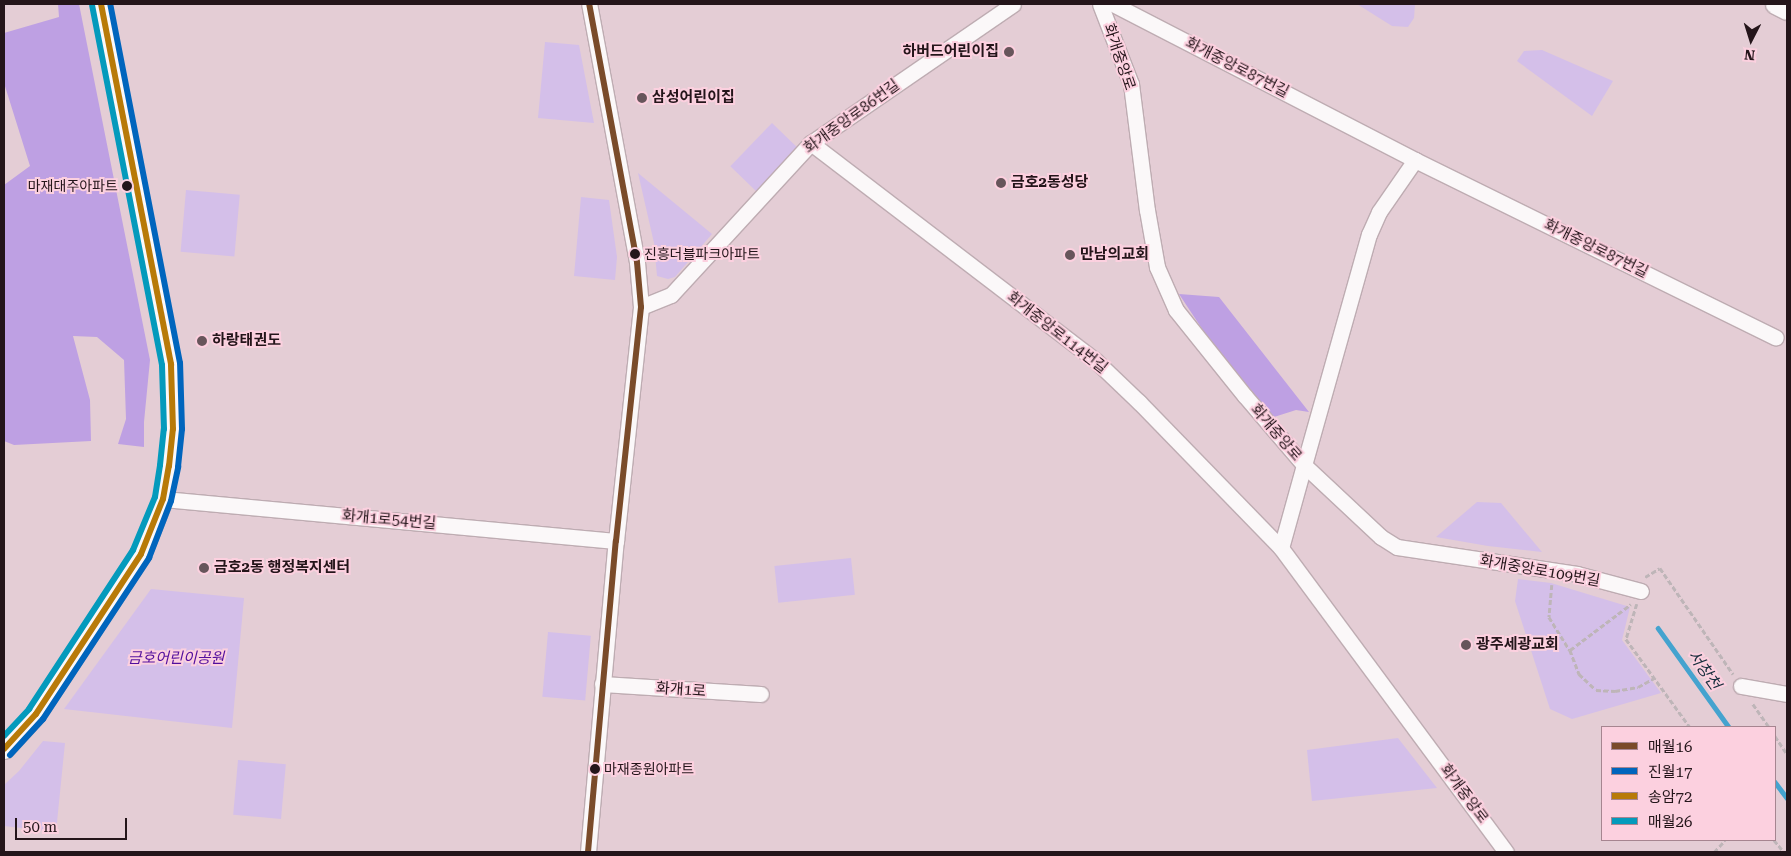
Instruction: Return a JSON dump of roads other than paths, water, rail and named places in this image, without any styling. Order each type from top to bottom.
[{"type":"street","points":[[4,749],[36,714],[141,554],[163,499],[173,428],[171,364],[100,4]]},
{"type":"street","points":[[588,852],[616,540],[641,307],[637,262],[589,4]]},
{"type":"street","name":"화개중앙로86번길","points":[[641,307],[671,294],[811,143],[1013,4]]},
{"type":"street","name":"화개중앙로","points":[[1100,4],[1131,84],[1147,210],[1157,266],[1176,310],[1244,396],[1304,465],[1281,548],[1506,852]]},
{"type":"street","name":"화개중앙로87번길","points":[[1113,4],[1415,160],[1776,338]]},
{"type":"street","points":[[1775,4],[1787,10]]},
{"type":"street","name":"화개중앙로114번길","points":[[811,143],[1096,360],[1281,548]]},
{"type":"street","points":[[1304,465],[1369,234],[1380,212],[1415,160]]},
{"type":"street","name":"화개중앙로109번길","points":[[1304,465],[1381,537],[1397,547],[1577,574],[1641,591]]},
{"type":"street","name":"화개1로54번길","points":[[163,499],[616,540]]},
{"type":"street","name":"화개1로","points":[[602,684],[761,694]]},
{"type":"street","points":[[1741,686],[1787,694]]},
{"type":"waterway","name":"서창천","points":[[1658,628],[1728,726]]},
{"type":"waterway","name":"서창천","points":[[1776,783],[1787,798]]},
{"type":"place","name":"하버드어린이집","points":[[1009,52]]},
{"type":"place","name":"삼성어린이집","points":[[642,98]]},
{"type":"place","name":"금호2동성당","points":[[1001,183]]},
{"type":"place","name":"마재대주아파트","points":[[127,186]]},
{"type":"place","name":"진흥더블파크아파트","points":[[635,254]]},
{"type":"place","name":"만남의교회","points":[[1070,255]]},
{"type":"place","name":"하랑태권도","points":[[202,341]]},
{"type":"place","name":"금호2동 행정복지센터","points":[[204,568]]},
{"type":"place","name":"광주세광교회","points":[[1466,645]]},
{"type":"place","name":"마재종원아파트","points":[[595,769]]},
{"type":"park label","name":"금호어린이공원","points":[[176,659]]}]
